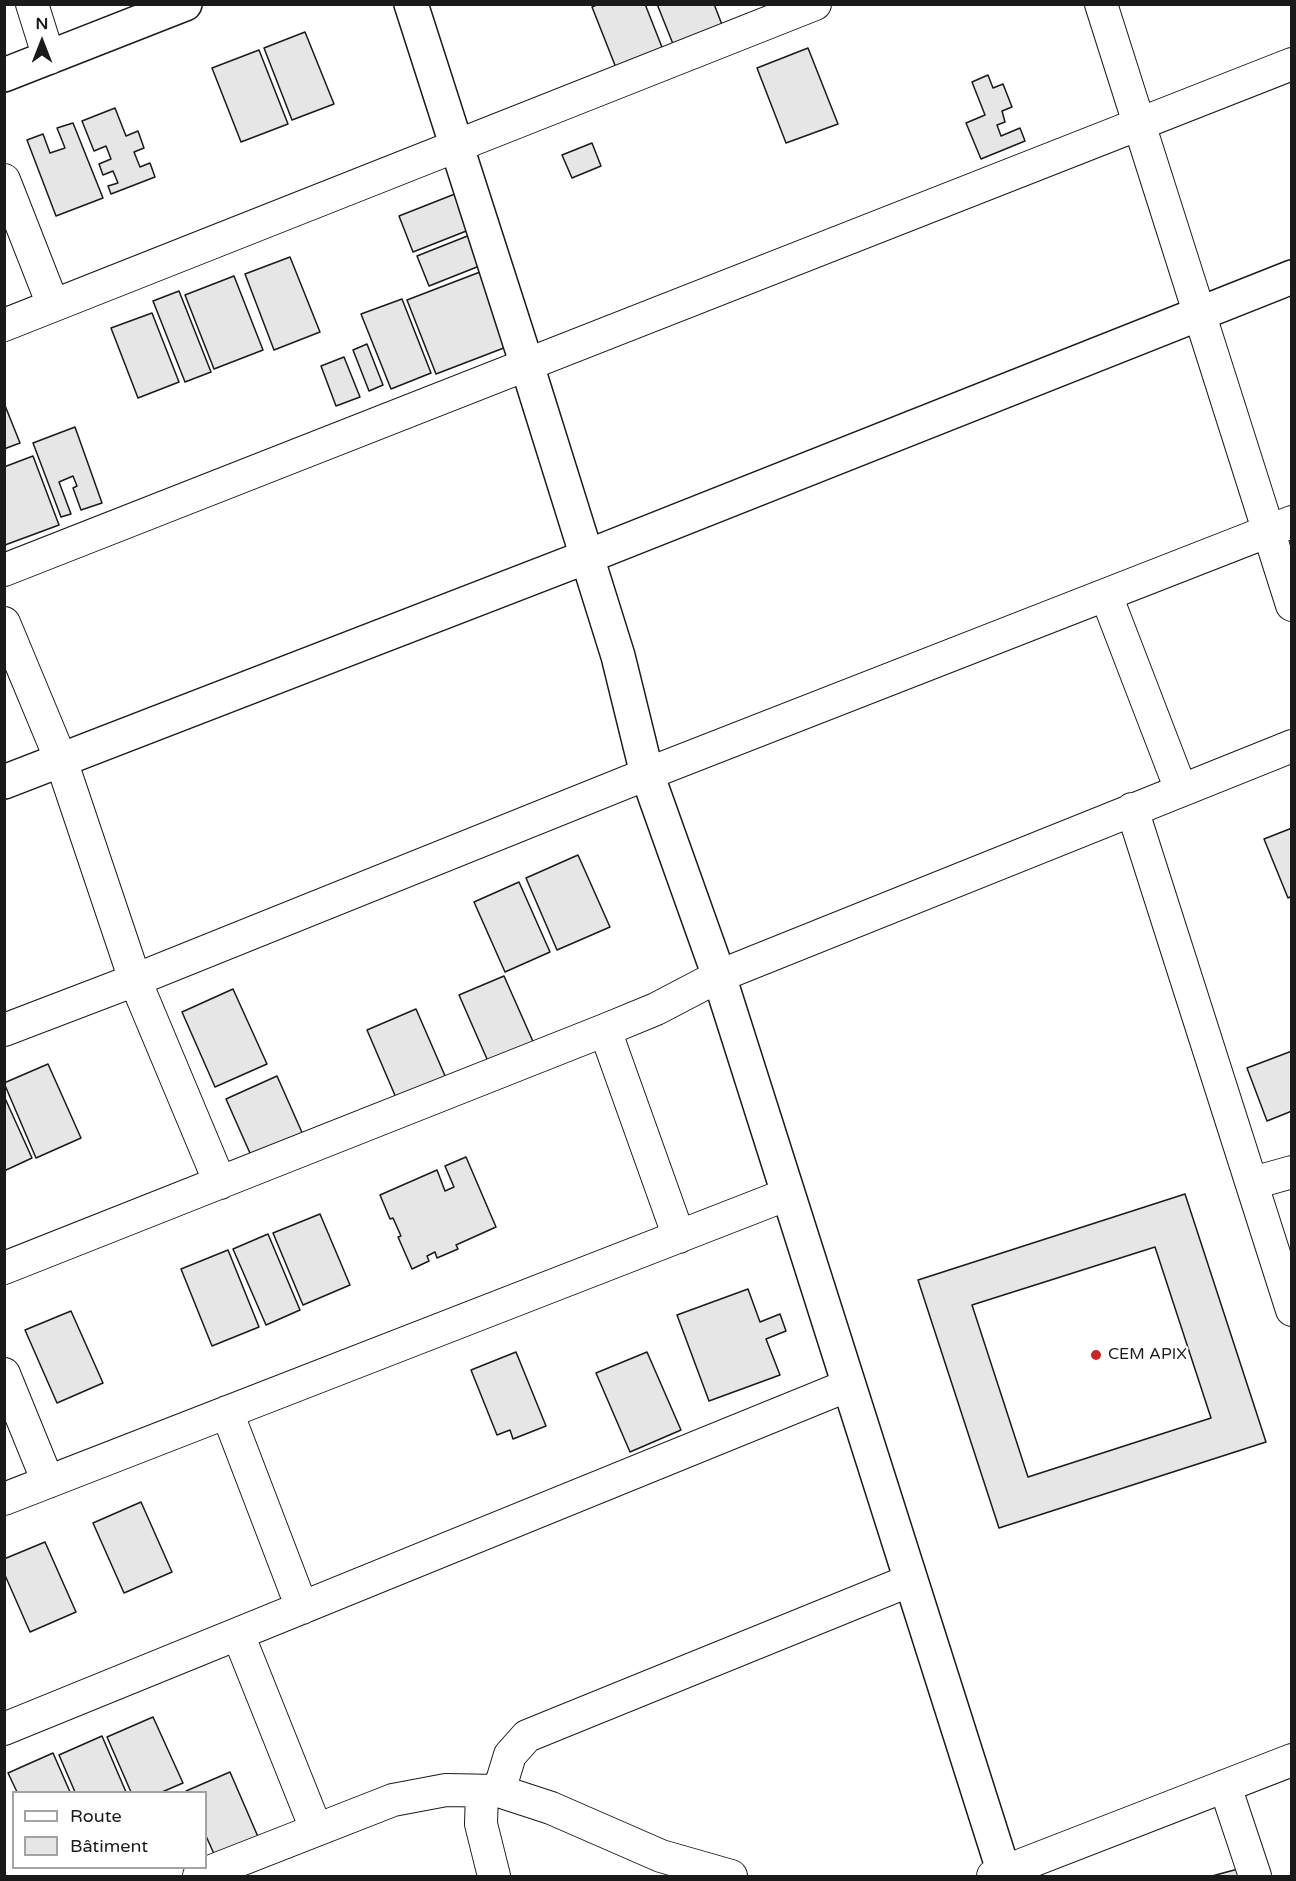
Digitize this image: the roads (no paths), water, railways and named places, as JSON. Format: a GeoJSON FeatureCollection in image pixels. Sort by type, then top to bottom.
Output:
{"type":"FeatureCollection","features":[{"type":"Feature","properties":{"kind":"street"},"geometry":{"type":"LineString","coordinates":[[32,4],[49,58]]}},
{"type":"Feature","properties":{"kind":"street"},"geometry":{"type":"LineString","coordinates":[[4,75],[185,4]]}},
{"type":"Feature","properties":{"kind":"street"},"geometry":{"type":"LineString","coordinates":[[411,4],[618,656],[647,774],[719,976],[911,1580],[1000,1875],[1292,1760]]}},
{"type":"Feature","properties":{"kind":"street"},"geometry":{"type":"LineString","coordinates":[[4,325],[814,4]]}},
{"type":"Feature","properties":{"kind":"street"},"geometry":{"type":"LineString","coordinates":[[1101,4],[1199,314],[1280,527],[1292,605]]}},
{"type":"Feature","properties":{"kind":"street"},"geometry":{"type":"LineString","coordinates":[[4,570],[1292,64]]}},
{"type":"Feature","properties":{"kind":"street"},"geometry":{"type":"LineString","coordinates":[[4,180],[53,305]]}},
{"type":"Feature","properties":{"kind":"street"},"geometry":{"type":"LineString","coordinates":[[4,782],[586,557],[1292,277]]}},
{"type":"Feature","properties":{"kind":"street"},"geometry":{"type":"LineString","coordinates":[[4,1030],[135,980],[647,774],[1280,527]]}},
{"type":"Feature","properties":{"kind":"street"},"geometry":{"type":"LineString","coordinates":[[1106,595],[1181,790]]}},
{"type":"Feature","properties":{"kind":"street"},"geometry":{"type":"LineString","coordinates":[[4,623],[61,760],[135,980],[220,1183]]}},
{"type":"Feature","properties":{"kind":"street"},"geometry":{"type":"LineString","coordinates":[[4,1268],[605,1030],[656,1009],[719,976],[1292,746]]}},
{"type":"Feature","properties":{"kind":"street"},"geometry":{"type":"LineString","coordinates":[[1132,809],[1292,1310]]}},
{"type":"Feature","properties":{"kind":"street"},"geometry":{"type":"LineString","coordinates":[[605,1030],[680,1237]]}},
{"type":"Feature","properties":{"kind":"street"},"geometry":{"type":"LineString","coordinates":[[1253,1183],[1292,1172]]}},
{"type":"Feature","properties":{"kind":"street"},"geometry":{"type":"LineString","coordinates":[[4,1499],[788,1194]]}},
{"type":"Feature","properties":{"kind":"street"},"geometry":{"type":"LineString","coordinates":[[4,1374],[48,1482]]}},
{"type":"Feature","properties":{"kind":"street"},"geometry":{"type":"LineString","coordinates":[[4,1729],[849,1385]]}},
{"type":"Feature","properties":{"kind":"street"},"geometry":{"type":"LineString","coordinates":[[227,1412],[302,1608]]}},
{"type":"Feature","properties":{"kind":"street"},"geometry":{"type":"LineString","coordinates":[[494,1876],[481,1824],[490,1792],[510,1755],[527,1736],[911,1580]]}},
{"type":"Feature","properties":{"kind":"street"},"geometry":{"type":"LineString","coordinates":[[238,1634],[316,1829]]}},
{"type":"Feature","properties":{"kind":"street"},"geometry":{"type":"LineString","coordinates":[[1225,1786],[1254,1876]]}},
{"type":"Feature","properties":{"kind":"street"},"geometry":{"type":"LineString","coordinates":[[199,1876],[261,1865],[316,1829],[393,1800],[446,1790],[490,1792],[550,1809],[661,1856],[731,1876]]}},
{"type":"Feature","properties":{"kind":"place","name":"CEM APIX"},"geometry":{"type":"Point","coordinates":[1096,1355]}}]}
